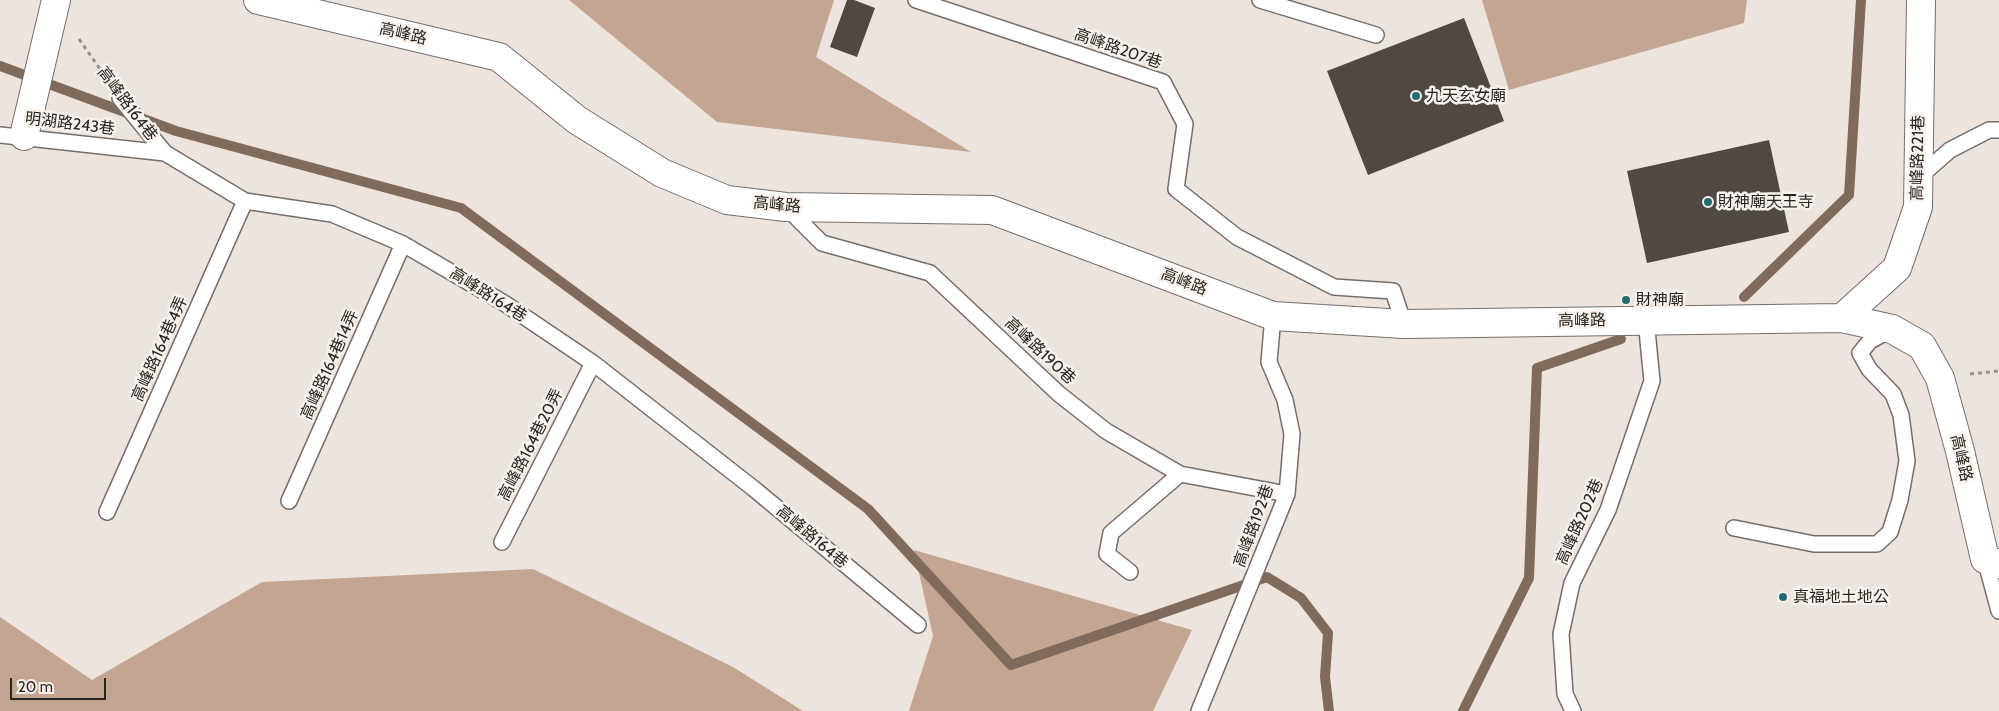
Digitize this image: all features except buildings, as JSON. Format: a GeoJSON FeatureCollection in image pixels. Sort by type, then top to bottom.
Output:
{"type":"FeatureCollection","features":[{"type":"Feature","properties":{"kind":"street","name":"高峰路"},"geometry":{"type":"LineString","coordinates":[[258,0],[499,57],[577,120],[662,173],[727,200],[786,207],[992,210],[1273,316],[1404,324],[1842,318],[1892,330],[1922,346],[1940,378],[1992,562]]}},
{"type":"Feature","properties":{"kind":"street","name":"高峰路221巷"},"geometry":{"type":"LineString","coordinates":[[1842,318],[1898,268],[1918,207],[1921,0]]}},
{"type":"Feature","properties":{"kind":"street"},"geometry":{"type":"LineString","coordinates":[[12,135],[56,2]]}},
{"type":"Feature","properties":{"kind":"lane","name":"高峰路207巷"},"geometry":{"type":"LineString","coordinates":[[916,0],[1163,82],[1185,124],[1176,189],[1237,238],[1334,287],[1394,291],[1404,324]]}},
{"type":"Feature","properties":{"kind":"lane"},"geometry":{"type":"LineString","coordinates":[[1260,0],[1376,35]]}},
{"type":"Feature","properties":{"kind":"lane","name":"高峰路164巷"},"geometry":{"type":"LineString","coordinates":[[120,98],[166,153],[245,201],[332,214],[403,244],[504,303],[593,363],[753,488],[918,625]]}},
{"type":"Feature","properties":{"kind":"lane"},"geometry":{"type":"LineString","coordinates":[[1918,178],[1950,150],[1989,130],[1999,130]]}},
{"type":"Feature","properties":{"kind":"lane","name":"明湖路243巷"},"geometry":{"type":"LineString","coordinates":[[12,135],[166,153]]}},
{"type":"Feature","properties":{"kind":"lane","name":"高峰路164巷4弄"},"geometry":{"type":"LineString","coordinates":[[107,512],[245,201]]}},
{"type":"Feature","properties":{"kind":"lane","name":"高峰路190巷"},"geometry":{"type":"LineString","coordinates":[[786,207],[822,243],[930,273],[1059,394],[1106,431],[1180,474],[1287,494]]}},
{"type":"Feature","properties":{"kind":"lane","name":"高峰路164巷14弄"},"geometry":{"type":"LineString","coordinates":[[289,501],[403,244]]}},
{"type":"Feature","properties":{"kind":"lane","name":"高峰路192巷"},"geometry":{"type":"LineString","coordinates":[[1200,711],[1287,494],[1292,434],[1285,400],[1269,362],[1273,316]]}},
{"type":"Feature","properties":{"kind":"lane","name":"高峰路202巷"},"geometry":{"type":"LineString","coordinates":[[1573,711],[1565,694],[1561,634],[1572,583],[1608,510],[1652,381],[1646,320]]}},
{"type":"Feature","properties":{"kind":"lane"},"geometry":{"type":"LineString","coordinates":[[1734,528],[1814,544],[1877,544],[1890,532],[1900,500],[1907,462],[1901,415],[1893,394],[1869,370],[1860,353],[1870,341],[1892,330]]}},
{"type":"Feature","properties":{"kind":"lane","name":"高峰路164巷20弄"},"geometry":{"type":"LineString","coordinates":[[502,542],[593,363]]}},
{"type":"Feature","properties":{"kind":"lane"},"geometry":{"type":"LineString","coordinates":[[1130,572],[1107,554],[1111,533],[1180,474]]}},
{"type":"Feature","properties":{"kind":"lane"},"geometry":{"type":"LineString","coordinates":[[1992,562],[1999,611]]}},
{"type":"Feature","properties":{"kind":"path","name":"高峰路164巷"},"geometry":{"type":"LineString","coordinates":[[56,2],[120,98]]}},
{"type":"Feature","properties":{"kind":"shaded area"},"geometry":{"type":"Polygon","coordinates":[[[569,0],[834,0],[816,57],[971,152],[717,122],[569,0]]]}},
{"type":"Feature","properties":{"kind":"shaded area"},"geometry":{"type":"Polygon","coordinates":[[[1482,0],[1747,0],[1744,23],[1509,90],[1482,0]]]}},
{"type":"Feature","properties":{"kind":"shaded area"},"geometry":{"type":"Polygon","coordinates":[[[914,550],[1192,630],[1153,711],[909,711],[933,636],[914,550]]]}},
{"type":"Feature","properties":{"kind":"shaded area"},"geometry":{"type":"Polygon","coordinates":[[[533,569],[733,667],[803,711],[0,711],[0,617],[92,680],[262,582],[533,569]]]}},
{"type":"Feature","properties":{"kind":"waterway"},"geometry":{"type":"LineString","coordinates":[[1744,297],[1849,195],[1861,0]]}},
{"type":"Feature","properties":{"kind":"waterway"},"geometry":{"type":"LineString","coordinates":[[0,66],[176,131],[461,208],[868,509],[1011,665],[1267,577],[1301,598],[1328,633],[1325,677],[1329,711]]}},
{"type":"Feature","properties":{"kind":"waterway"},"geometry":{"type":"LineString","coordinates":[[1463,711],[1529,578],[1537,368],[1621,339]]}},
{"type":"Feature","properties":{"kind":"place","name":"九天玄女廟"},"geometry":{"type":"Point","coordinates":[1416,96]}},
{"type":"Feature","properties":{"kind":"place","name":"財神廟天王寺"},"geometry":{"type":"Point","coordinates":[1708,202]}},
{"type":"Feature","properties":{"kind":"place","name":"財神廟"},"geometry":{"type":"Point","coordinates":[1626,300]}},
{"type":"Feature","properties":{"kind":"place","name":"真福地土地公"},"geometry":{"type":"Point","coordinates":[1783,597]}}]}
